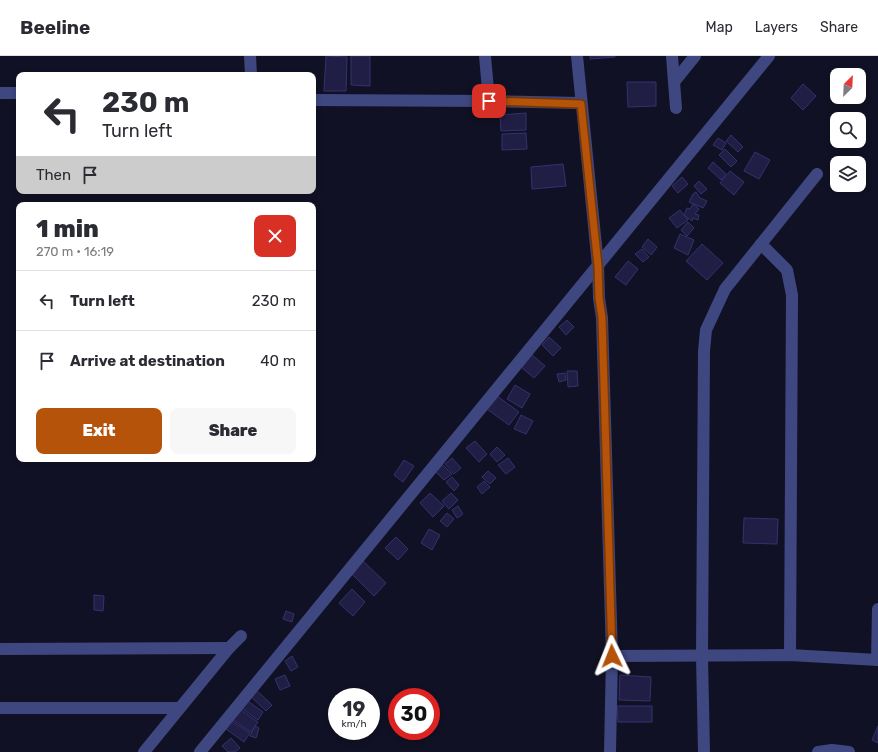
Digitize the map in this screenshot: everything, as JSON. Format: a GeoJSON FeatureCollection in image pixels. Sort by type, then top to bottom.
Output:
{"type":"FeatureCollection","features":[{"type":"Feature","properties":{"kind":"street"},"geometry":{"type":"LineString","coordinates":[[250,56],[251,72]]}},
{"type":"Feature","properties":{"kind":"street"},"geometry":{"type":"LineString","coordinates":[[485,56],[489,101]]}},
{"type":"Feature","properties":{"kind":"street"},"geometry":{"type":"LineString","coordinates":[[577,56],[602,318],[612,656],[610,752]]}},
{"type":"Feature","properties":{"kind":"street"},"geometry":{"type":"LineString","coordinates":[[672,56],[676,108]]}},
{"type":"Feature","properties":{"kind":"street"},"geometry":{"type":"LineString","coordinates":[[674,82],[695,56]]}},
{"type":"Feature","properties":{"kind":"street"},"geometry":{"type":"LineString","coordinates":[[200,752],[769,56]]}},
{"type":"Feature","properties":{"kind":"street"},"geometry":{"type":"LineString","coordinates":[[0,93],[16,93]]}},
{"type":"Feature","properties":{"kind":"street"},"geometry":{"type":"LineString","coordinates":[[316,100],[489,101],[581,104]]}},
{"type":"Feature","properties":{"kind":"street"},"geometry":{"type":"LineString","coordinates":[[704,752],[702,656],[704,359],[706,330],[725,289],[817,174]]}},
{"type":"Feature","properties":{"kind":"street"},"geometry":{"type":"LineString","coordinates":[[761,244],[787,270],[792,295],[790,655]]}},
{"type":"Feature","properties":{"kind":"street"},"geometry":{"type":"LineString","coordinates":[[612,656],[790,655],[877,660],[878,609]]}},
{"type":"Feature","properties":{"kind":"street"},"geometry":{"type":"LineString","coordinates":[[144,752],[229,648],[241,636]]}},
{"type":"Feature","properties":{"kind":"street"},"geometry":{"type":"LineString","coordinates":[[0,649],[229,648]]}},
{"type":"Feature","properties":{"kind":"street"},"geometry":{"type":"LineString","coordinates":[[0,708],[179,708]]}},
{"type":"Feature","properties":{"kind":"street"},"geometry":{"type":"LineString","coordinates":[[818,752],[832,750],[849,752]]}},
{"type":"Feature","properties":{"kind":"building"},"geometry":{"type":"Polygon","coordinates":[[[326,56],[347,57],[346,91],[324,91],[326,56]]]}},
{"type":"Feature","properties":{"kind":"building"},"geometry":{"type":"Polygon","coordinates":[[[351,56],[370,56],[370,86],[351,85],[351,56]]]}},
{"type":"Feature","properties":{"kind":"building"},"geometry":{"type":"Polygon","coordinates":[[[590,56],[615,56],[615,57],[590,59],[590,56]]]}},
{"type":"Feature","properties":{"kind":"building"},"geometry":{"type":"Polygon","coordinates":[[[627,82],[656,82],[656,106],[628,107],[627,82]]]}},
{"type":"Feature","properties":{"kind":"building"},"geometry":{"type":"Polygon","coordinates":[[[803,84],[816,96],[803,110],[791,98],[803,84]]]}},
{"type":"Feature","properties":{"kind":"building"},"geometry":{"type":"Polygon","coordinates":[[[526,113],[526,130],[501,131],[500,115],[526,113]]]}},
{"type":"Feature","properties":{"kind":"building"},"geometry":{"type":"Polygon","coordinates":[[[526,133],[527,149],[502,150],[502,134],[526,133]]]}},
{"type":"Feature","properties":{"kind":"building"},"geometry":{"type":"Polygon","coordinates":[[[731,135],[743,147],[738,152],[726,141],[731,135]]]}},
{"type":"Feature","properties":{"kind":"building"},"geometry":{"type":"Polygon","coordinates":[[[718,138],[726,143],[722,150],[713,145],[718,138]]]}},
{"type":"Feature","properties":{"kind":"building"},"geometry":{"type":"Polygon","coordinates":[[[725,149],[737,161],[731,167],[719,155],[725,149]]]}},
{"type":"Feature","properties":{"kind":"building"},"geometry":{"type":"Polygon","coordinates":[[[755,152],[770,160],[759,179],[744,171],[755,152]]]}},
{"type":"Feature","properties":{"kind":"building"},"geometry":{"type":"Polygon","coordinates":[[[713,162],[726,174],[721,180],[708,168],[713,162]]]}},
{"type":"Feature","properties":{"kind":"building"},"geometry":{"type":"Polygon","coordinates":[[[563,164],[566,186],[532,189],[531,167],[563,164]]]}},
{"type":"Feature","properties":{"kind":"building"},"geometry":{"type":"Polygon","coordinates":[[[730,171],[744,182],[734,195],[720,183],[730,171]]]}},
{"type":"Feature","properties":{"kind":"building"},"geometry":{"type":"Polygon","coordinates":[[[682,177],[688,184],[678,193],[672,186],[682,177]]]}},
{"type":"Feature","properties":{"kind":"building"},"geometry":{"type":"Polygon","coordinates":[[[699,181],[707,189],[701,194],[694,186],[699,181]]]}},
{"type":"Feature","properties":{"kind":"building"},"geometry":{"type":"Polygon","coordinates":[[[696,192],[700,198],[707,201],[703,208],[689,202],[693,194],[696,192]]]}},
{"type":"Feature","properties":{"kind":"building"},"geometry":{"type":"Polygon","coordinates":[[[693,204],[699,209],[695,214],[699,215],[698,220],[693,218],[692,221],[684,215],[687,208],[690,209],[693,204]]]}},
{"type":"Feature","properties":{"kind":"building"},"geometry":{"type":"Polygon","coordinates":[[[680,210],[688,220],[677,228],[669,218],[680,210]]]}},
{"type":"Feature","properties":{"kind":"building"},"geometry":{"type":"Polygon","coordinates":[[[688,222],[694,228],[687,236],[681,230],[688,222]]]}},
{"type":"Feature","properties":{"kind":"building"},"geometry":{"type":"Polygon","coordinates":[[[680,234],[694,240],[688,255],[674,248],[680,234]]]}},
{"type":"Feature","properties":{"kind":"building"},"geometry":{"type":"Polygon","coordinates":[[[648,239],[657,247],[651,255],[642,247],[648,239]]]}},
{"type":"Feature","properties":{"kind":"building"},"geometry":{"type":"Polygon","coordinates":[[[702,244],[723,263],[707,280],[686,261],[702,244]]]}},
{"type":"Feature","properties":{"kind":"building"},"geometry":{"type":"Polygon","coordinates":[[[642,249],[649,257],[643,262],[635,254],[642,249]]]}},
{"type":"Feature","properties":{"kind":"building"},"geometry":{"type":"Polygon","coordinates":[[[628,261],[638,269],[626,285],[615,277],[628,261]]]}},
{"type":"Feature","properties":{"kind":"building"},"geometry":{"type":"Polygon","coordinates":[[[567,320],[574,327],[566,335],[559,327],[567,320]]]}},
{"type":"Feature","properties":{"kind":"building"},"geometry":{"type":"Polygon","coordinates":[[[549,337],[561,348],[553,356],[542,345],[549,337]]]}},
{"type":"Feature","properties":{"kind":"building"},"geometry":{"type":"Polygon","coordinates":[[[531,354],[545,366],[534,378],[521,367],[531,354]]]}},
{"type":"Feature","properties":{"kind":"building"},"geometry":{"type":"Polygon","coordinates":[[[567,371],[577,371],[578,386],[568,387],[567,371]]]}},
{"type":"Feature","properties":{"kind":"building"},"geometry":{"type":"Polygon","coordinates":[[[565,373],[566,380],[559,382],[557,374],[565,373]]]}},
{"type":"Feature","properties":{"kind":"building"},"geometry":{"type":"Polygon","coordinates":[[[515,385],[530,394],[522,408],[507,399],[515,385]]]}},
{"type":"Feature","properties":{"kind":"building"},"geometry":{"type":"Polygon","coordinates":[[[497,396],[519,412],[509,425],[487,409],[497,396]]]}},
{"type":"Feature","properties":{"kind":"building"},"geometry":{"type":"Polygon","coordinates":[[[521,415],[533,421],[526,434],[514,429],[521,415]]]}},
{"type":"Feature","properties":{"kind":"building"},"geometry":{"type":"Polygon","coordinates":[[[475,441],[487,454],[479,462],[466,448],[475,441]]]}},
{"type":"Feature","properties":{"kind":"building"},"geometry":{"type":"Polygon","coordinates":[[[497,447],[505,455],[497,462],[490,454],[497,447]]]}},
{"type":"Feature","properties":{"kind":"building"},"geometry":{"type":"Polygon","coordinates":[[[452,458],[461,468],[454,474],[445,464],[452,458]]]}},
{"type":"Feature","properties":{"kind":"building"},"geometry":{"type":"Polygon","coordinates":[[[508,458],[515,467],[506,474],[498,465],[508,458]]]}},
{"type":"Feature","properties":{"kind":"building"},"geometry":{"type":"Polygon","coordinates":[[[404,460],[414,466],[403,482],[394,475],[404,460]]]}},
{"type":"Feature","properties":{"kind":"building"},"geometry":{"type":"Polygon","coordinates":[[[442,464],[452,474],[444,480],[435,471],[442,464]]]}},
{"type":"Feature","properties":{"kind":"building"},"geometry":{"type":"Polygon","coordinates":[[[488,471],[496,478],[490,484],[482,477],[488,471]]]}},
{"type":"Feature","properties":{"kind":"building"},"geometry":{"type":"Polygon","coordinates":[[[452,477],[459,485],[454,491],[446,482],[452,477]]]}},
{"type":"Feature","properties":{"kind":"building"},"geometry":{"type":"Polygon","coordinates":[[[484,481],[490,487],[482,494],[477,487],[484,481]]]}},
{"type":"Feature","properties":{"kind":"building"},"geometry":{"type":"Polygon","coordinates":[[[430,493],[444,506],[433,517],[420,503],[430,493]]]}},
{"type":"Feature","properties":{"kind":"building"},"geometry":{"type":"Polygon","coordinates":[[[451,493],[458,500],[449,509],[442,501],[451,493]]]}},
{"type":"Feature","properties":{"kind":"building"},"geometry":{"type":"Polygon","coordinates":[[[458,506],[463,514],[457,518],[452,510],[458,506]]]}},
{"type":"Feature","properties":{"kind":"building"},"geometry":{"type":"Polygon","coordinates":[[[447,513],[454,519],[447,527],[440,521],[447,513]]]}},
{"type":"Feature","properties":{"kind":"building"},"geometry":{"type":"Polygon","coordinates":[[[744,518],[778,519],[777,544],[743,543],[744,518]]]}},
{"type":"Feature","properties":{"kind":"building"},"geometry":{"type":"Polygon","coordinates":[[[429,529],[440,535],[432,550],[421,543],[429,529]]]}},
{"type":"Feature","properties":{"kind":"building"},"geometry":{"type":"Polygon","coordinates":[[[396,537],[408,549],[398,560],[385,548],[396,537]]]}},
{"type":"Feature","properties":{"kind":"building"},"geometry":{"type":"Polygon","coordinates":[[[362,560],[386,583],[374,596],[350,572],[362,560]]]}},
{"type":"Feature","properties":{"kind":"building"},"geometry":{"type":"Polygon","coordinates":[[[352,589],[365,602],[353,616],[339,603],[352,589]]]}},
{"type":"Feature","properties":{"kind":"building"},"geometry":{"type":"Polygon","coordinates":[[[94,595],[104,596],[103,611],[94,610],[94,595]]]}},
{"type":"Feature","properties":{"kind":"building"},"geometry":{"type":"Polygon","coordinates":[[[286,611],[294,614],[292,622],[283,619],[286,611]]]}},
{"type":"Feature","properties":{"kind":"building"},"geometry":{"type":"Polygon","coordinates":[[[292,656],[298,667],[291,671],[285,661],[292,656]]]}},
{"type":"Feature","properties":{"kind":"building"},"geometry":{"type":"Polygon","coordinates":[[[285,675],[290,686],[280,690],[275,679],[285,675]]]}},
{"type":"Feature","properties":{"kind":"building"},"geometry":{"type":"Polygon","coordinates":[[[620,675],[651,677],[650,701],[619,700],[620,675]]]}},
{"type":"Feature","properties":{"kind":"building"},"geometry":{"type":"Polygon","coordinates":[[[255,689],[272,705],[266,711],[249,695],[255,689]]]}},
{"type":"Feature","properties":{"kind":"building"},"geometry":{"type":"Polygon","coordinates":[[[245,699],[263,712],[258,720],[240,707],[245,699]]]}},
{"type":"Feature","properties":{"kind":"building"},"geometry":{"type":"Polygon","coordinates":[[[617,706],[652,706],[652,722],[618,722],[617,706]]]}},
{"type":"Feature","properties":{"kind":"building"},"geometry":{"type":"Polygon","coordinates":[[[238,708],[258,722],[251,732],[231,719],[238,708]]]}},
{"type":"Feature","properties":{"kind":"building"},"geometry":{"type":"Polygon","coordinates":[[[231,721],[250,733],[244,742],[226,729],[231,721]]]}},
{"type":"Feature","properties":{"kind":"building"},"geometry":{"type":"Polygon","coordinates":[[[255,726],[259,728],[256,738],[250,736],[255,726]]]}},
{"type":"Feature","properties":{"kind":"building"},"geometry":{"type":"Polygon","coordinates":[[[878,726],[878,743],[872,740],[878,726]]]}},
{"type":"Feature","properties":{"kind":"building"},"geometry":{"type":"Polygon","coordinates":[[[231,738],[240,748],[235,752],[228,752],[222,746],[231,738]]]}},
{"type":"Feature","properties":{"kind":"route"},"geometry":{"type":"LineString","coordinates":[[489,101],[581,104],[602,318],[612,656]]}}]}
